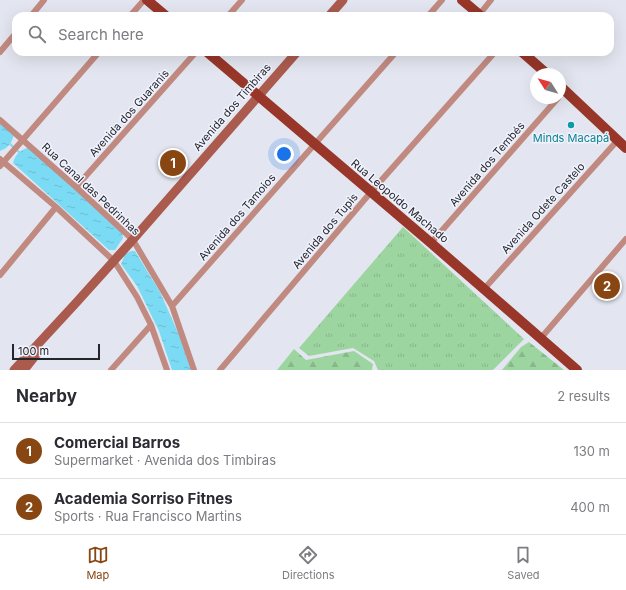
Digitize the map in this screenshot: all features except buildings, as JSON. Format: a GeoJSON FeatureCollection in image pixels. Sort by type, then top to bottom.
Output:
{"type":"FeatureCollection","features":[{"type":"Feature","properties":{"kind":"main road"},"geometry":{"type":"LineString","coordinates":[[147,0],[161,12]]}},
{"type":"Feature","properties":{"kind":"main road"},"geometry":{"type":"LineString","coordinates":[[462,0],[476,12]]}},
{"type":"Feature","properties":{"kind":"main road","name":"Rua Leopoldo Machado"},"geometry":{"type":"LineString","coordinates":[[212,56],[577,370]]}},
{"type":"Feature","properties":{"kind":"main road"},"geometry":{"type":"LineString","coordinates":[[527,56],[540,68]]}},
{"type":"Feature","properties":{"kind":"main road"},"geometry":{"type":"LineString","coordinates":[[566,94],[626,148]]}},
{"type":"Feature","properties":{"kind":"main road"},"geometry":{"type":"LineString","coordinates":[[617,141],[626,153]]}},
{"type":"Feature","properties":{"kind":"street"},"geometry":{"type":"LineString","coordinates":[[34,12],[44,0]]}},
{"type":"Feature","properties":{"kind":"street"},"geometry":{"type":"LineString","coordinates":[[134,12],[144,0]]}},
{"type":"Feature","properties":{"kind":"street"},"geometry":{"type":"LineString","coordinates":[[232,12],[242,0]]}},
{"type":"Feature","properties":{"kind":"street"},"geometry":{"type":"LineString","coordinates":[[332,12],[343,0]]}},
{"type":"Feature","properties":{"kind":"street"},"geometry":{"type":"LineString","coordinates":[[432,12],[442,0]]}},
{"type":"Feature","properties":{"kind":"street"},"geometry":{"type":"LineString","coordinates":[[482,12],[491,0]]}},
{"type":"Feature","properties":{"kind":"street"},"geometry":{"type":"LineString","coordinates":[[0,52],[12,38]]}},
{"type":"Feature","properties":{"kind":"street"},"geometry":{"type":"LineString","coordinates":[[96,56],[2,162],[115,259],[151,325],[167,370]]}},
{"type":"Feature","properties":{"kind":"street","name":"Avenida dos Guaranis"},"geometry":{"type":"LineString","coordinates":[[76,187],[192,56]]}},
{"type":"Feature","properties":{"kind":"street","name":"Avenida dos Timbiras"},"geometry":{"type":"LineString","coordinates":[[14,370],[131,242],[293,56]]}},
{"type":"Feature","properties":{"kind":"street","name":"Avenida dos Tamoios"},"geometry":{"type":"LineString","coordinates":[[172,306],[392,56]]}},
{"type":"Feature","properties":{"kind":"street","name":"Avenida dos Tupis"},"geometry":{"type":"LineString","coordinates":[[220,370],[371,192],[492,56]]}},
{"type":"Feature","properties":{"kind":"street","name":"Avenida dos Tembés"},"geometry":{"type":"LineString","coordinates":[[431,243],[553,104]]}},
{"type":"Feature","properties":{"kind":"street","name":"Rua Canal das Pedrinhas"},"geometry":{"type":"LineString","coordinates":[[0,120],[76,187],[131,242],[172,306],[194,370]]}},
{"type":"Feature","properties":{"kind":"street","name":"Avenida Odete Castelo"},"geometry":{"type":"LineString","coordinates":[[484,289],[617,141]]}},
{"type":"Feature","properties":{"kind":"street"},"geometry":{"type":"LineString","coordinates":[[0,275],[56,207]]}},
{"type":"Feature","properties":{"kind":"street"},"geometry":{"type":"LineString","coordinates":[[541,338],[626,239]]}},
{"type":"Feature","properties":{"kind":"street","name":"Avenida dos Timbiras"},"geometry":{"type":"LineString","coordinates":[[24,370],[75,304]]}},
{"type":"Feature","properties":{"kind":"street"},"geometry":{"type":"LineString","coordinates":[[111,370],[151,325]]}},
{"type":"Feature","properties":{"kind":"green space"},"geometry":{"type":"Polygon","coordinates":[[[403,227],[524,339],[493,370],[378,370],[374,361],[353,348],[309,356],[299,348],[403,227]]]}},
{"type":"Feature","properties":{"kind":"green space"},"geometry":{"type":"Polygon","coordinates":[[[529,342],[564,370],[502,370],[521,347],[529,342]]]}},
{"type":"Feature","properties":{"kind":"green space"},"geometry":{"type":"Polygon","coordinates":[[[294,349],[306,360],[354,351],[373,364],[372,370],[277,370],[294,349]]]}},
{"type":"Feature","properties":{"kind":"water"},"geometry":{"type":"Polygon","coordinates":[[[0,123],[14,135],[9,145],[0,151],[0,123]]]}},
{"type":"Feature","properties":{"kind":"water"},"geometry":{"type":"Polygon","coordinates":[[[29,147],[122,232],[123,238],[115,250],[109,250],[13,163],[19,153],[29,147]]]}},
{"type":"Feature","properties":{"kind":"water"},"geometry":{"type":"Polygon","coordinates":[[[131,251],[135,251],[160,292],[180,337],[191,370],[172,370],[159,331],[137,286],[121,264],[124,257],[123,255],[131,251]]]}},
{"type":"Feature","properties":{"kind":"waterway"},"geometry":{"type":"LineString","coordinates":[[9,143],[20,153]]}},
{"type":"Feature","properties":{"kind":"place","name":"Minds Macapá"},"geometry":{"type":"Point","coordinates":[571,125]}},
{"type":"Feature","properties":{"kind":"place","name":"Comercial Barros"},"geometry":{"type":"Point","coordinates":[173,163]}},
{"type":"Feature","properties":{"kind":"place","name":"Academia Sorriso Fitnes"},"geometry":{"type":"Point","coordinates":[607,286]}}]}
